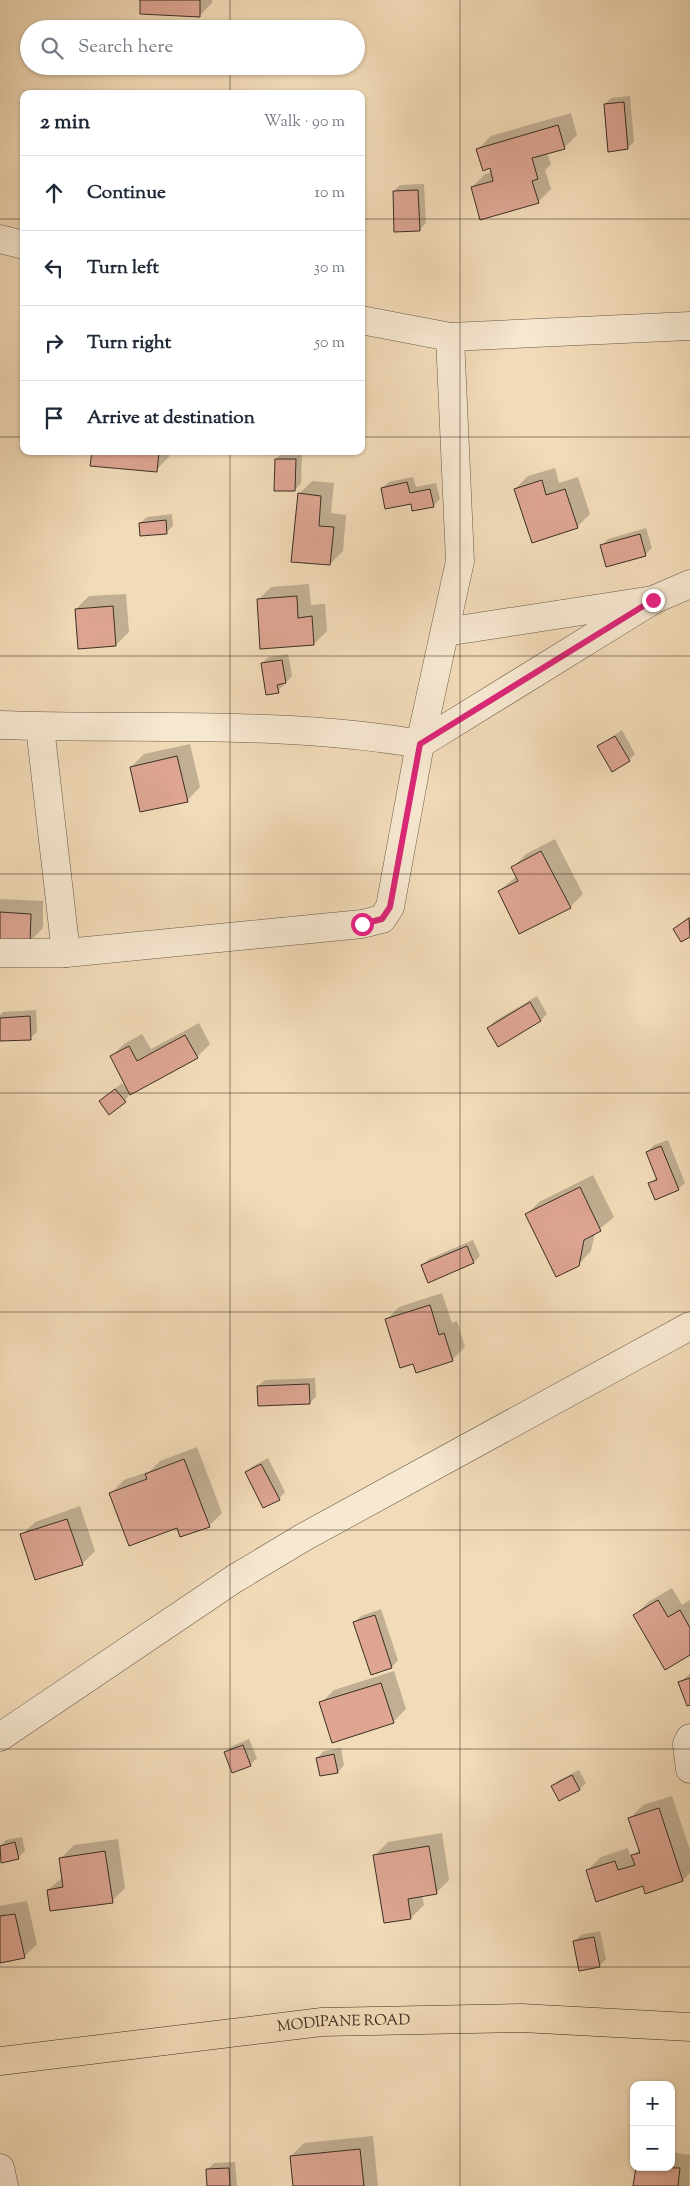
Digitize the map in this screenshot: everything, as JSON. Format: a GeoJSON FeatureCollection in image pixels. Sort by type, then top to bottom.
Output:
{"type":"FeatureCollection","features":[{"type":"Feature","properties":{"kind":"main road","name":"MODIPANE ROAD"},"geometry":{"type":"LineString","coordinates":[[0,2060],[322,2022],[521,2018],[690,2027]]}},
{"type":"Feature","properties":{"kind":"street"},"geometry":{"type":"LineString","coordinates":[[0,239],[20,244]]}},
{"type":"Feature","properties":{"kind":"street"},"geometry":{"type":"LineString","coordinates":[[365,321],[450,337],[690,326]]}},
{"type":"Feature","properties":{"kind":"street"},"geometry":{"type":"LineString","coordinates":[[0,953],[66,953],[362,924],[382,919],[390,907],[420,744],[460,561],[450,337]]}},
{"type":"Feature","properties":{"kind":"street"},"geometry":{"type":"LineString","coordinates":[[0,725],[256,727],[365,735],[420,744],[653,600],[690,584]]}},
{"type":"Feature","properties":{"kind":"street"},"geometry":{"type":"LineString","coordinates":[[445,632],[653,600]]}},
{"type":"Feature","properties":{"kind":"street"},"geometry":{"type":"LineString","coordinates":[[40,726],[66,953]]}},
{"type":"Feature","properties":{"kind":"street"},"geometry":{"type":"LineString","coordinates":[[0,1736],[234,1579],[296,1542],[690,1326]]}},
{"type":"Feature","properties":{"kind":"street"},"geometry":{"type":"LineString","coordinates":[[690,1738],[687,1744],[690,1769]]}},
{"type":"Feature","properties":{"kind":"street"},"geometry":{"type":"LineString","coordinates":[[0,2168],[4,2186]]}},
{"type":"Feature","properties":{"kind":"building"},"geometry":{"type":"Polygon","coordinates":[[[140,0],[200,0],[200,17],[140,14],[140,0]]]}},
{"type":"Feature","properties":{"kind":"building"},"geometry":{"type":"Polygon","coordinates":[[[624,102],[628,149],[608,152],[604,104],[624,102]]]}},
{"type":"Feature","properties":{"kind":"building"},"geometry":{"type":"Polygon","coordinates":[[[558,125],[565,149],[532,158],[538,179],[532,181],[539,203],[480,220],[471,187],[493,181],[490,168],[483,171],[476,149],[558,125]]]}},
{"type":"Feature","properties":{"kind":"building"},"geometry":{"type":"Polygon","coordinates":[[[418,190],[420,231],[394,232],[393,191],[418,190]]]}},
{"type":"Feature","properties":{"kind":"building"},"geometry":{"type":"Polygon","coordinates":[[[91,455],[159,455],[157,472],[90,466],[91,455]]]}},
{"type":"Feature","properties":{"kind":"building"},"geometry":{"type":"Polygon","coordinates":[[[275,459],[296,459],[295,491],[274,491],[275,459]]]}},
{"type":"Feature","properties":{"kind":"building"},"geometry":{"type":"Polygon","coordinates":[[[542,480],[546,495],[565,489],[578,528],[532,543],[514,489],[542,480]]]}},
{"type":"Feature","properties":{"kind":"building"},"geometry":{"type":"Polygon","coordinates":[[[407,482],[410,493],[430,489],[434,507],[412,511],[411,504],[385,509],[381,488],[407,482]]]}},
{"type":"Feature","properties":{"kind":"building"},"geometry":{"type":"Polygon","coordinates":[[[298,493],[321,496],[319,526],[334,527],[330,565],[291,562],[298,493]]]}},
{"type":"Feature","properties":{"kind":"building"},"geometry":{"type":"Polygon","coordinates":[[[166,520],[167,534],[140,536],[139,523],[166,520]]]}},
{"type":"Feature","properties":{"kind":"building"},"geometry":{"type":"Polygon","coordinates":[[[640,534],[646,556],[606,567],[600,545],[640,534]]]}},
{"type":"Feature","properties":{"kind":"building"},"geometry":{"type":"Polygon","coordinates":[[[297,596],[298,618],[312,616],[314,645],[260,649],[257,599],[297,596]]]}},
{"type":"Feature","properties":{"kind":"building"},"geometry":{"type":"Polygon","coordinates":[[[113,606],[116,646],[78,649],[75,609],[113,606]]]}},
{"type":"Feature","properties":{"kind":"building"},"geometry":{"type":"Polygon","coordinates":[[[282,660],[286,683],[277,685],[279,693],[266,695],[261,663],[282,660]]]}},
{"type":"Feature","properties":{"kind":"building"},"geometry":{"type":"Polygon","coordinates":[[[615,736],[630,761],[612,772],[597,746],[615,736]]]}},
{"type":"Feature","properties":{"kind":"building"},"geometry":{"type":"Polygon","coordinates":[[[177,756],[188,802],[140,812],[130,767],[177,756]]]}},
{"type":"Feature","properties":{"kind":"building"},"geometry":{"type":"Polygon","coordinates":[[[541,851],[571,908],[519,934],[498,891],[518,881],[511,867],[541,851]]]}},
{"type":"Feature","properties":{"kind":"building"},"geometry":{"type":"Polygon","coordinates":[[[0,912],[31,914],[30,942],[0,941],[0,912]]]}},
{"type":"Feature","properties":{"kind":"building"},"geometry":{"type":"Polygon","coordinates":[[[689,918],[690,937],[681,942],[673,929],[689,918]]]}},
{"type":"Feature","properties":{"kind":"building"},"geometry":{"type":"Polygon","coordinates":[[[530,1002],[541,1021],[498,1047],[487,1028],[530,1002]]]}},
{"type":"Feature","properties":{"kind":"building"},"geometry":{"type":"Polygon","coordinates":[[[30,1016],[31,1040],[0,1041],[0,1018],[30,1016]]]}},
{"type":"Feature","properties":{"kind":"building"},"geometry":{"type":"Polygon","coordinates":[[[185,1035],[198,1058],[130,1095],[110,1056],[129,1046],[137,1061],[185,1035]]]}},
{"type":"Feature","properties":{"kind":"building"},"geometry":{"type":"Polygon","coordinates":[[[115,1089],[126,1102],[109,1115],[99,1101],[115,1089]]]}},
{"type":"Feature","properties":{"kind":"building"},"geometry":{"type":"Polygon","coordinates":[[[661,1146],[679,1190],[655,1200],[648,1183],[657,1180],[646,1152],[661,1146]]]}},
{"type":"Feature","properties":{"kind":"building"},"geometry":{"type":"Polygon","coordinates":[[[580,1187],[601,1231],[584,1240],[579,1266],[556,1277],[525,1214],[580,1187]]]}},
{"type":"Feature","properties":{"kind":"building"},"geometry":{"type":"Polygon","coordinates":[[[467,1246],[474,1263],[428,1283],[421,1265],[467,1246]]]}},
{"type":"Feature","properties":{"kind":"building"},"geometry":{"type":"Polygon","coordinates":[[[430,1305],[439,1335],[444,1333],[453,1361],[416,1373],[413,1364],[400,1368],[385,1319],[430,1305]]]}},
{"type":"Feature","properties":{"kind":"building"},"geometry":{"type":"Polygon","coordinates":[[[309,1384],[310,1404],[258,1406],[257,1386],[309,1384]]]}},
{"type":"Feature","properties":{"kind":"building"},"geometry":{"type":"Polygon","coordinates":[[[184,1459],[210,1527],[180,1537],[177,1528],[129,1546],[109,1493],[147,1479],[145,1474],[184,1459]]]}},
{"type":"Feature","properties":{"kind":"building"},"geometry":{"type":"Polygon","coordinates":[[[261,1464],[280,1500],[263,1508],[245,1472],[261,1464]]]}},
{"type":"Feature","properties":{"kind":"building"},"geometry":{"type":"Polygon","coordinates":[[[67,1519],[83,1565],[35,1580],[20,1534],[67,1519]]]}},
{"type":"Feature","properties":{"kind":"building"},"geometry":{"type":"Polygon","coordinates":[[[658,1600],[668,1617],[680,1610],[690,1628],[690,1655],[665,1670],[633,1615],[658,1600]]]}},
{"type":"Feature","properties":{"kind":"building"},"geometry":{"type":"Polygon","coordinates":[[[375,1615],[392,1668],[371,1675],[353,1622],[375,1615]]]}},
{"type":"Feature","properties":{"kind":"building"},"geometry":{"type":"Polygon","coordinates":[[[690,1678],[690,1705],[687,1706],[678,1682],[690,1678]]]}},
{"type":"Feature","properties":{"kind":"building"},"geometry":{"type":"Polygon","coordinates":[[[381,1683],[394,1723],[332,1743],[319,1702],[381,1683]]]}},
{"type":"Feature","properties":{"kind":"building"},"geometry":{"type":"Polygon","coordinates":[[[243,1745],[251,1766],[232,1773],[224,1752],[243,1745]]]}},
{"type":"Feature","properties":{"kind":"building"},"geometry":{"type":"Polygon","coordinates":[[[334,1754],[338,1773],[320,1776],[316,1758],[334,1754]]]}},
{"type":"Feature","properties":{"kind":"building"},"geometry":{"type":"Polygon","coordinates":[[[572,1775],[580,1790],[559,1801],[551,1786],[572,1775]]]}},
{"type":"Feature","properties":{"kind":"building"},"geometry":{"type":"Polygon","coordinates":[[[659,1808],[683,1881],[645,1894],[643,1886],[596,1902],[586,1870],[615,1861],[618,1870],[635,1865],[631,1855],[640,1853],[628,1818],[659,1808]]]}},
{"type":"Feature","properties":{"kind":"building"},"geometry":{"type":"Polygon","coordinates":[[[15,1842],[19,1859],[1,1863],[0,1846],[15,1842]]]}},
{"type":"Feature","properties":{"kind":"building"},"geometry":{"type":"Polygon","coordinates":[[[429,1846],[437,1894],[408,1899],[411,1919],[384,1923],[373,1855],[429,1846]]]}},
{"type":"Feature","properties":{"kind":"building"},"geometry":{"type":"Polygon","coordinates":[[[105,1851],[113,1903],[50,1911],[47,1890],[63,1887],[59,1858],[105,1851]]]}},
{"type":"Feature","properties":{"kind":"building"},"geometry":{"type":"Polygon","coordinates":[[[15,1914],[25,1958],[0,1963],[0,1916],[15,1914]]]}},
{"type":"Feature","properties":{"kind":"building"},"geometry":{"type":"Polygon","coordinates":[[[594,1937],[600,1967],[579,1971],[573,1941],[594,1937]]]}},
{"type":"Feature","properties":{"kind":"building"},"geometry":{"type":"Polygon","coordinates":[[[360,2149],[364,2186],[293,2186],[290,2156],[360,2149]]]}},
{"type":"Feature","properties":{"kind":"building"},"geometry":{"type":"Polygon","coordinates":[[[229,2168],[230,2186],[207,2186],[206,2169],[229,2168]]]}},
{"type":"Feature","properties":{"kind":"building"},"geometry":{"type":"Polygon","coordinates":[[[675,2168],[680,2168],[678,2186],[633,2186],[635,2171],[675,2171],[675,2168]]]}},
{"type":"Feature","properties":{"kind":"route"},"geometry":{"type":"LineString","coordinates":[[362,924],[382,919],[390,907],[420,744],[653,600]]}}]}
